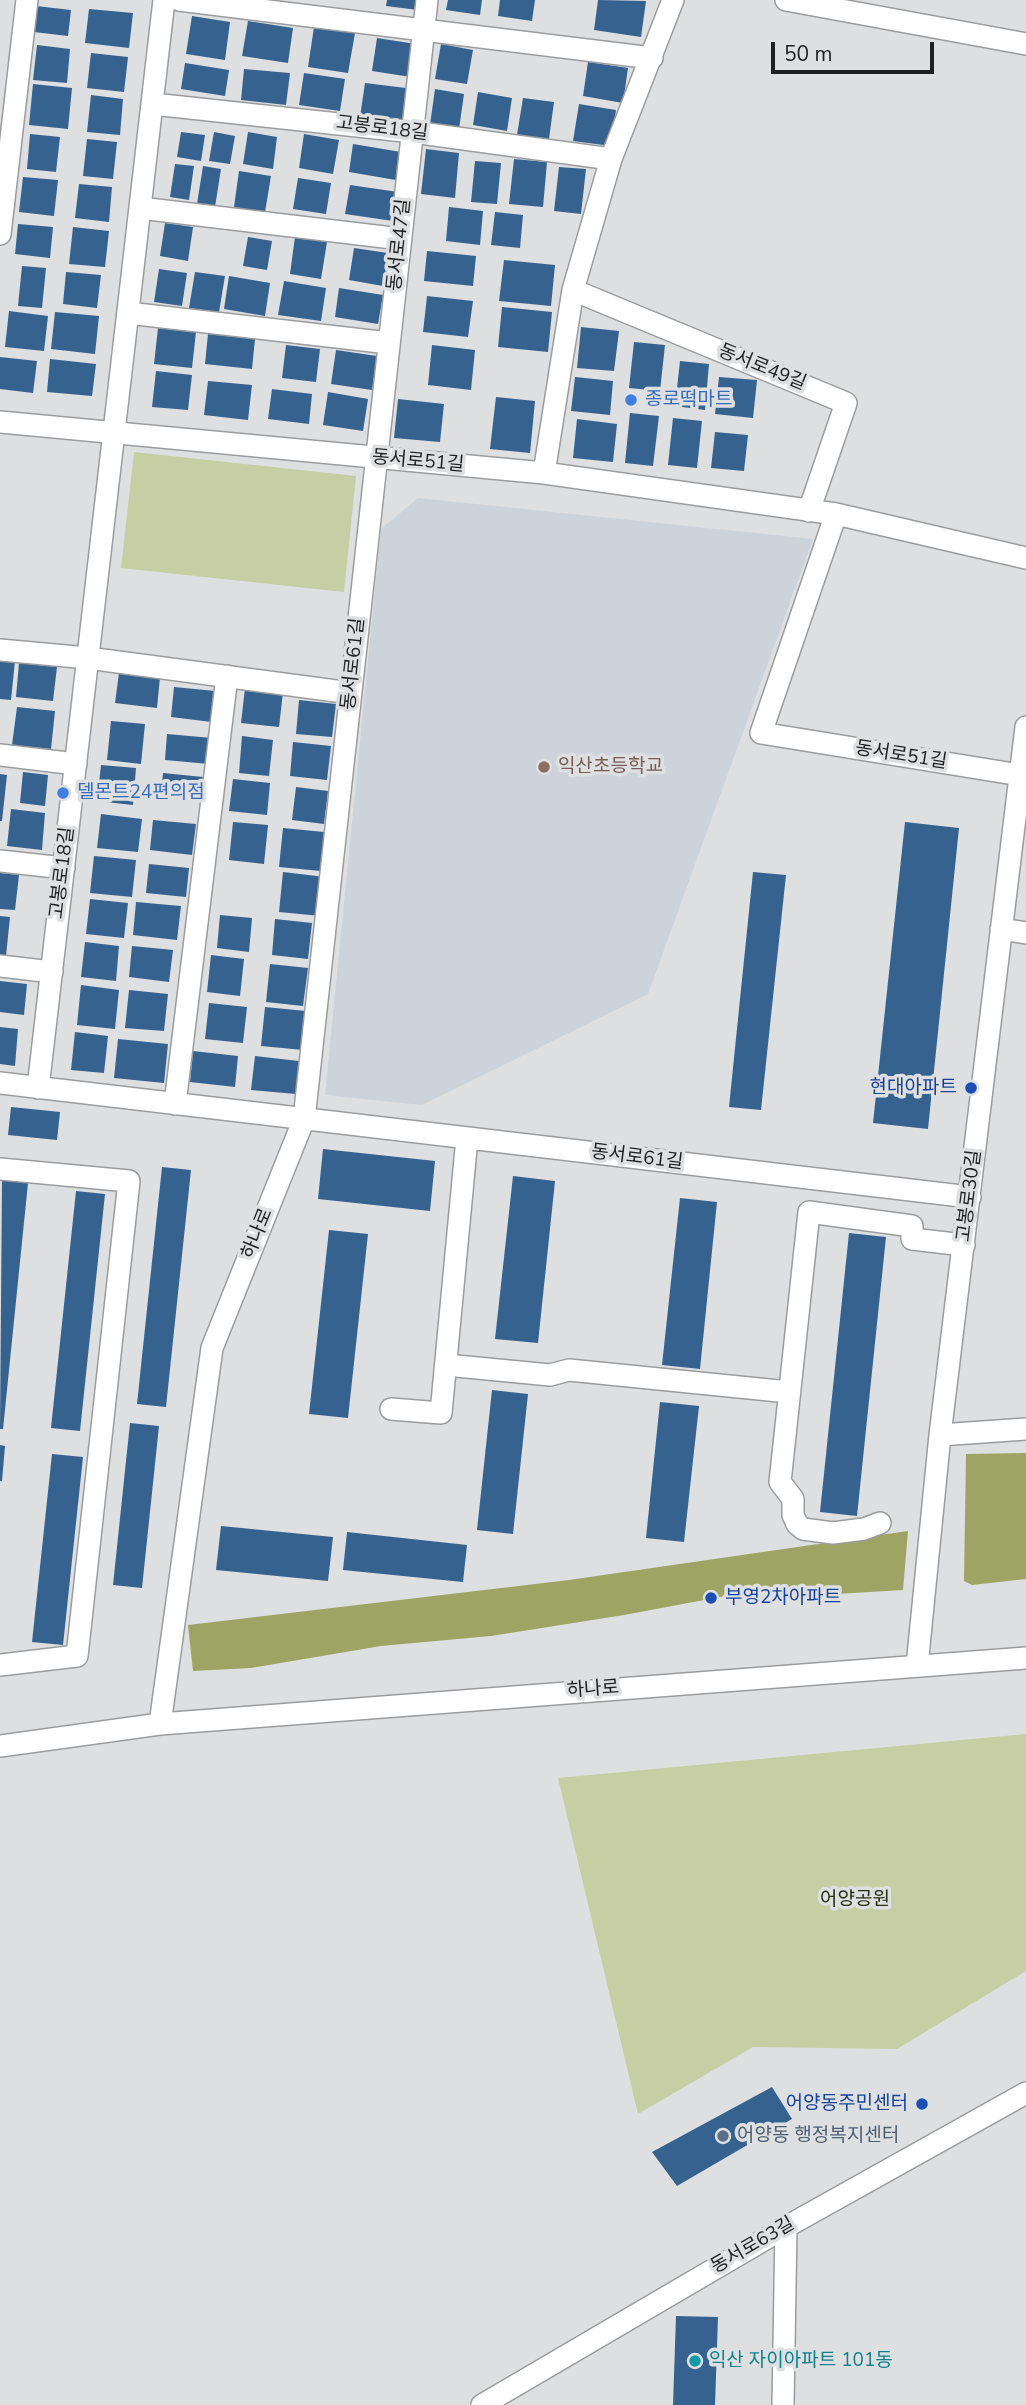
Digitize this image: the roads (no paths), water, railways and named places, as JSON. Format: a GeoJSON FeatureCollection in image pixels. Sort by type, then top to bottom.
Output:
{"type":"FeatureCollection","features":[{"type":"Feature","properties":{"kind":"street"},"geometry":{"type":"LineString","coordinates":[[0,233],[8,90],[27,0]]}},
{"type":"Feature","properties":{"kind":"street","name":"고봉로18길"},"geometry":{"type":"LineString","coordinates":[[38,1088],[164,0]]}},
{"type":"Feature","properties":{"kind":"street"},"geometry":{"type":"LineString","coordinates":[[179,0],[652,58]]}},
{"type":"Feature","properties":{"kind":"street","name":"동서로47길"},"geometry":{"type":"LineString","coordinates":[[376,459],[427,0]]}},
{"type":"Feature","properties":{"kind":"street"},"geometry":{"type":"LineString","coordinates":[[544,473],[573,290],[611,159],[673,0]]}},
{"type":"Feature","properties":{"kind":"street"},"geometry":{"type":"LineString","coordinates":[[786,0],[1026,44]]}},
{"type":"Feature","properties":{"kind":"street","name":"고봉로18길"},"geometry":{"type":"LineString","coordinates":[[153,104],[413,132],[611,159]]}},
{"type":"Feature","properties":{"kind":"street"},"geometry":{"type":"LineString","coordinates":[[140,208],[401,239]]}},
{"type":"Feature","properties":{"kind":"street","name":"동서로49길"},"geometry":{"type":"LineString","coordinates":[[573,290],[846,403],[809,511]]}},
{"type":"Feature","properties":{"kind":"street"},"geometry":{"type":"LineString","coordinates":[[128,313],[389,343]]}},
{"type":"Feature","properties":{"kind":"street","name":"동서로51길"},"geometry":{"type":"LineString","coordinates":[[0,422],[544,473],[836,514],[1026,558]]}},
{"type":"Feature","properties":{"kind":"street","name":"동서로61길"},"geometry":{"type":"LineString","coordinates":[[304,1119],[376,459]]}},
{"type":"Feature","properties":{"kind":"street","name":"동서로51길"},"geometry":{"type":"LineString","coordinates":[[836,514],[761,733],[1020,775]]}},
{"type":"Feature","properties":{"kind":"street"},"geometry":{"type":"LineString","coordinates":[[0,650],[351,693]]}},
{"type":"Feature","properties":{"kind":"street"},"geometry":{"type":"LineString","coordinates":[[175,1104],[227,677]]}},
{"type":"Feature","properties":{"kind":"street","name":"고봉로30길"},"geometry":{"type":"LineString","coordinates":[[917,1666],[940,1434],[1026,727]]}},
{"type":"Feature","properties":{"kind":"street"},"geometry":{"type":"LineString","coordinates":[[0,755],[76,764]]}},
{"type":"Feature","properties":{"kind":"street"},"geometry":{"type":"LineString","coordinates":[[0,861],[64,868]]}},
{"type":"Feature","properties":{"kind":"street"},"geometry":{"type":"LineString","coordinates":[[1001,929],[1026,933]]}},
{"type":"Feature","properties":{"kind":"street"},"geometry":{"type":"LineString","coordinates":[[0,966],[52,972]]}},
{"type":"Feature","properties":{"kind":"street","name":"동서로61길"},"geometry":{"type":"LineString","coordinates":[[0,1083],[970,1197]]}},
{"type":"Feature","properties":{"kind":"street","name":"하나로"},"geometry":{"type":"LineString","coordinates":[[160,1724],[212,1348],[304,1119]]}},
{"type":"Feature","properties":{"kind":"street"},"geometry":{"type":"LineString","coordinates":[[391,1409],[441,1413],[467,1138]]}},
{"type":"Feature","properties":{"kind":"street"},"geometry":{"type":"LineString","coordinates":[[0,1169],[129,1181],[76,1656],[0,1664]]}},
{"type":"Feature","properties":{"kind":"street"},"geometry":{"type":"LineString","coordinates":[[880,1523],[864,1529],[833,1533],[803,1530],[793,1515],[793,1499],[780,1482],[808,1212],[912,1226],[912,1238],[964,1245]]}},
{"type":"Feature","properties":{"kind":"street"},"geometry":{"type":"LineString","coordinates":[[446,1365],[550,1374],[569,1370],[789,1392]]}},
{"type":"Feature","properties":{"kind":"street"},"geometry":{"type":"LineString","coordinates":[[940,1434],[1026,1429]]}},
{"type":"Feature","properties":{"kind":"street","name":"하나로"},"geometry":{"type":"LineString","coordinates":[[0,1746],[160,1724],[1026,1658]]}},
{"type":"Feature","properties":{"kind":"street","name":"동서로63길"},"geometry":{"type":"LineString","coordinates":[[482,2405],[786,2227],[1026,2093]]}},
{"type":"Feature","properties":{"kind":"street"},"geometry":{"type":"LineString","coordinates":[[783,2405],[786,2227]]}},
{"type":"Feature","properties":{"kind":"place","name":"종로떡마트"},"geometry":{"type":"Point","coordinates":[631,400]}},
{"type":"Feature","properties":{"kind":"place","name":"익산초등학교"},"geometry":{"type":"Point","coordinates":[544,767]}},
{"type":"Feature","properties":{"kind":"place","name":"델몬트24편의점"},"geometry":{"type":"Point","coordinates":[63,793]}},
{"type":"Feature","properties":{"kind":"place","name":"현대아파트"},"geometry":{"type":"Point","coordinates":[971,1088]}},
{"type":"Feature","properties":{"kind":"place","name":"부영2차아파트"},"geometry":{"type":"Point","coordinates":[711,1598]}},
{"type":"Feature","properties":{"kind":"place","name":"어양동주민센터"},"geometry":{"type":"Point","coordinates":[922,2104]}},
{"type":"Feature","properties":{"kind":"place","name":"어양동 행정복지센터"},"geometry":{"type":"Point","coordinates":[723,2136]}},
{"type":"Feature","properties":{"kind":"place","name":"익산 자이아파트 101동"},"geometry":{"type":"Point","coordinates":[695,2361]}},
{"type":"Feature","properties":{"kind":"park label","name":"어양공원"},"geometry":{"type":"Point","coordinates":[855,1900]}}]}
